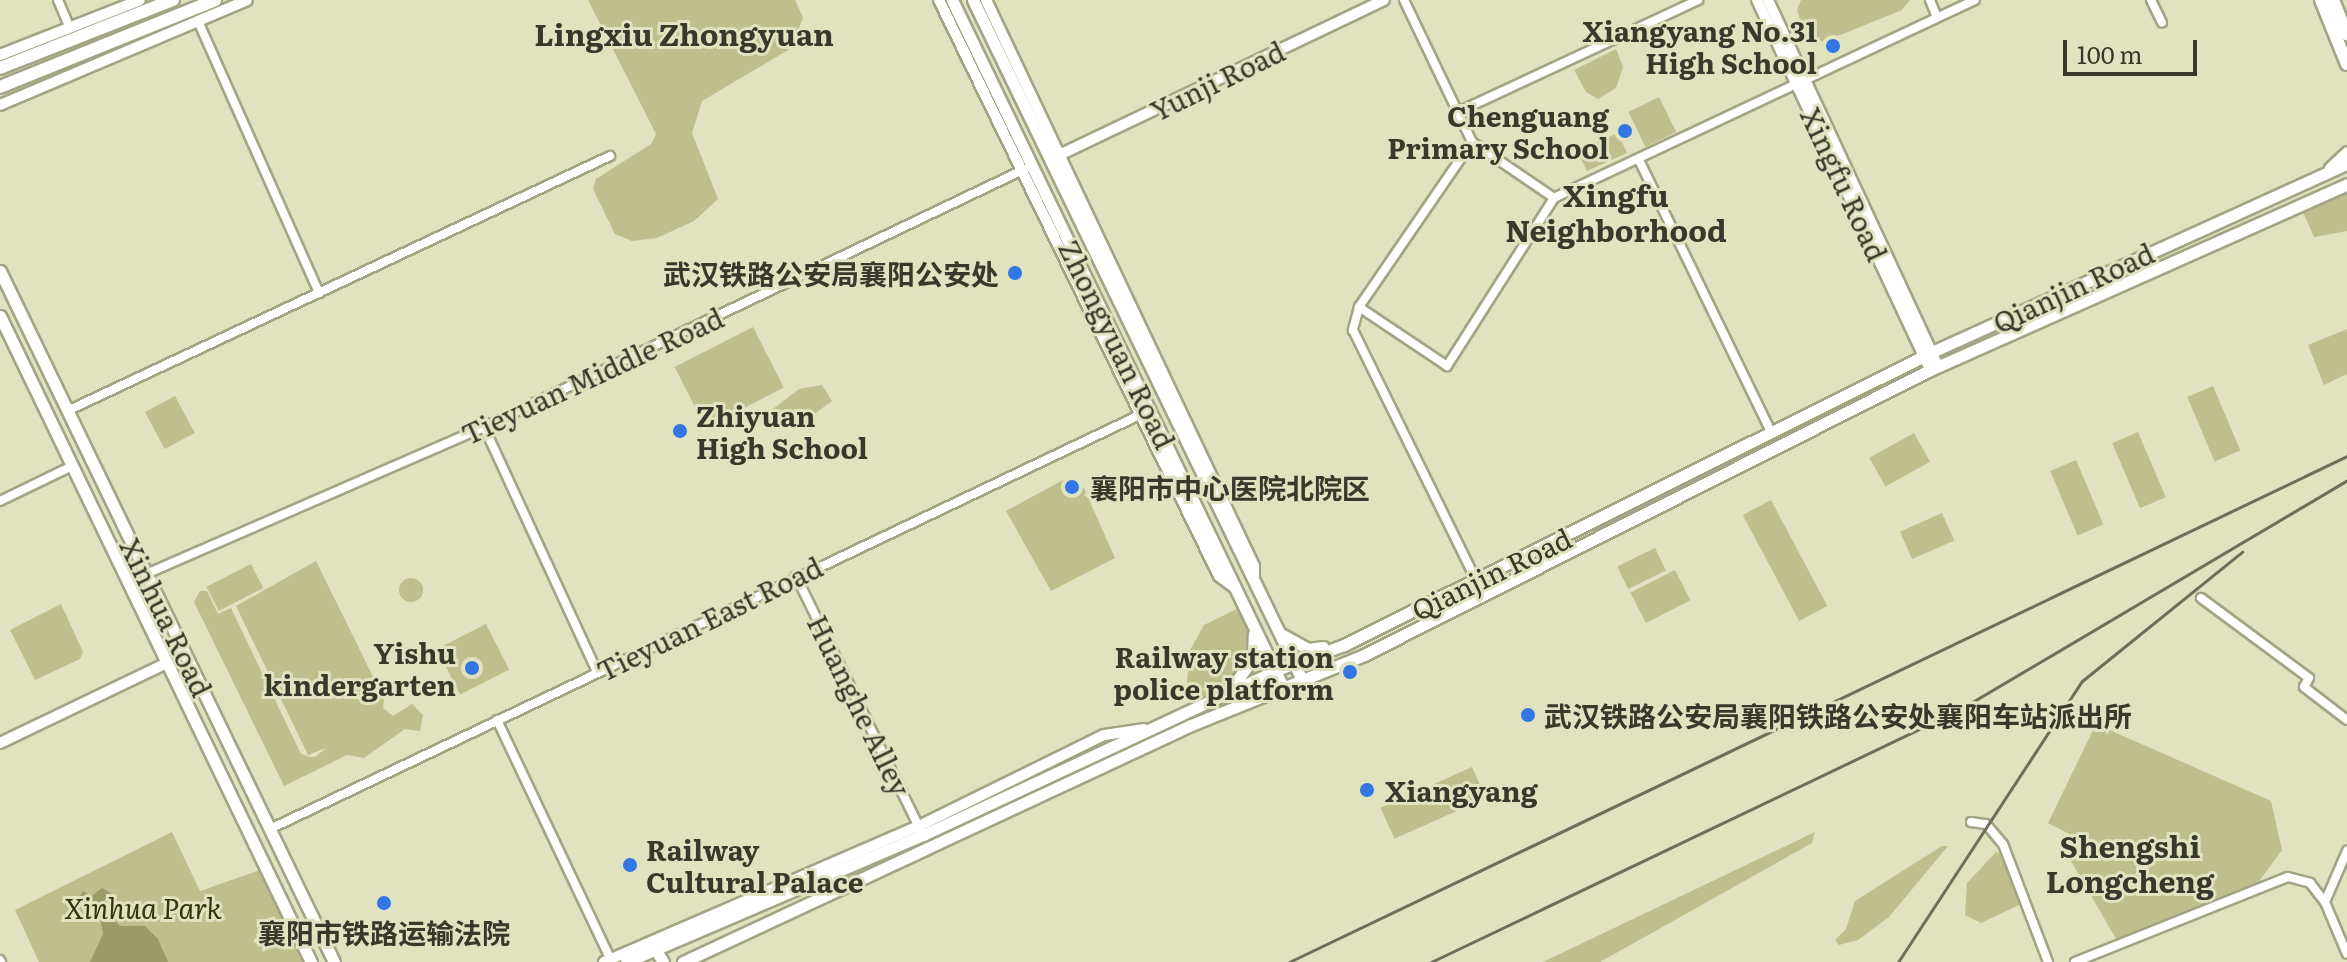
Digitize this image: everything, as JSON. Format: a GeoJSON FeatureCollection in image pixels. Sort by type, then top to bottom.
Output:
{"type":"FeatureCollection","features":[{"type":"Feature","properties":{"kind":"main road"},"geometry":{"type":"LineString","coordinates":[[2,64],[173,0]]}},
{"type":"Feature","properties":{"kind":"main road"},"geometry":{"type":"LineString","coordinates":[[0,87],[196,15],[215,0]]}},
{"type":"Feature","properties":{"kind":"main road","name":"Zhongyuan Road"},"geometry":{"type":"LineString","coordinates":[[952,0],[1026,168],[1283,687]]}},
{"type":"Feature","properties":{"kind":"main road","name":"Zhongyuan Road"},"geometry":{"type":"LineString","coordinates":[[973,0],[1055,157],[1302,680]]}},
{"type":"Feature","properties":{"kind":"main road"},"geometry":{"type":"LineString","coordinates":[[2321,0],[2347,64]]}},
{"type":"Feature","properties":{"kind":"main road"},"geometry":{"type":"LineString","coordinates":[[2333,0],[2347,34]]}},
{"type":"Feature","properties":{"kind":"main road"},"geometry":{"type":"LineString","coordinates":[[0,95],[15,82]]}},
{"type":"Feature","properties":{"kind":"main road"},"geometry":{"type":"LineString","coordinates":[[2321,176],[2347,152]]}},
{"type":"Feature","properties":{"kind":"main road","name":"Qianjin Road"},"geometry":{"type":"LineString","coordinates":[[626,962],[1210,699],[1344,645],[1928,354],[2347,164]]}},
{"type":"Feature","properties":{"kind":"main road","name":"Qianjin Road"},"geometry":{"type":"LineString","coordinates":[[682,962],[1191,725],[1302,680],[1484,596],[1934,368],[2334,190],[2347,187]]}},
{"type":"Feature","properties":{"kind":"main road","name":"Xinhua Road"},"geometry":{"type":"LineString","coordinates":[[0,271],[334,962]]}},
{"type":"Feature","properties":{"kind":"main road","name":"Xinhua Road"},"geometry":{"type":"LineString","coordinates":[[0,316],[311,962]]}},
{"type":"Feature","properties":{"kind":"main road"},"geometry":{"type":"LineString","coordinates":[[1210,699],[1244,677],[1253,658],[1254,629]]}},
{"type":"Feature","properties":{"kind":"main road"},"geometry":{"type":"LineString","coordinates":[[1279,633],[1308,649],[1344,645]]}},
{"type":"Feature","properties":{"kind":"main road"},"geometry":{"type":"LineString","coordinates":[[672,941],[682,962]]}},
{"type":"Feature","properties":{"kind":"main road"},"geometry":{"type":"LineString","coordinates":[[655,949],[663,962]]}},
{"type":"Feature","properties":{"kind":"street"},"geometry":{"type":"LineString","coordinates":[[58,0],[70,28]]}},
{"type":"Feature","properties":{"kind":"street"},"geometry":{"type":"LineString","coordinates":[[2,64],[70,28],[140,0]]}},
{"type":"Feature","properties":{"kind":"street"},"geometry":{"type":"LineString","coordinates":[[0,105],[196,15],[247,0]]}},
{"type":"Feature","properties":{"kind":"street"},"geometry":{"type":"LineString","coordinates":[[939,0],[1026,168]]}},
{"type":"Feature","properties":{"kind":"street"},"geometry":{"type":"LineString","coordinates":[[986,0],[1055,157]]}},
{"type":"Feature","properties":{"kind":"street","name":"Yunji Road"},"geometry":{"type":"LineString","coordinates":[[1055,157],[1384,0]]}},
{"type":"Feature","properties":{"kind":"street"},"geometry":{"type":"LineString","coordinates":[[1404,0],[1472,142],[1554,198]]}},
{"type":"Feature","properties":{"kind":"street"},"geometry":{"type":"LineString","coordinates":[[1458,112],[1698,0]]}},
{"type":"Feature","properties":{"kind":"street","name":"Xingfu Road"},"geometry":{"type":"LineString","coordinates":[[1757,0],[1802,83]]}},
{"type":"Feature","properties":{"kind":"street","name":"Xingfu Road"},"geometry":{"type":"LineString","coordinates":[[1768,0],[1802,83],[1934,368]]}},
{"type":"Feature","properties":{"kind":"street"},"geometry":{"type":"LineString","coordinates":[[1930,0],[1937,17]]}},
{"type":"Feature","properties":{"kind":"street"},"geometry":{"type":"LineString","coordinates":[[1359,307],[1447,366],[1554,198],[1640,162],[1975,0]]}},
{"type":"Feature","properties":{"kind":"street"},"geometry":{"type":"LineString","coordinates":[[2151,0],[2162,23]]}},
{"type":"Feature","properties":{"kind":"street"},"geometry":{"type":"LineString","coordinates":[[196,15],[319,293]]}},
{"type":"Feature","properties":{"kind":"street"},"geometry":{"type":"LineString","coordinates":[[1472,142],[1359,307],[1353,330],[1359,348],[1484,596]]}},
{"type":"Feature","properties":{"kind":"street"},"geometry":{"type":"LineString","coordinates":[[67,411],[610,156]]}},
{"type":"Feature","properties":{"kind":"street"},"geometry":{"type":"LineString","coordinates":[[1640,162],[1772,434]]}},
{"type":"Feature","properties":{"kind":"street","name":"Tieyuan Middle Road"},"geometry":{"type":"LineString","coordinates":[[146,574],[484,427],[1026,168]]}},
{"type":"Feature","properties":{"kind":"street","name":"Tieyuan East Road"},"geometry":{"type":"LineString","coordinates":[[270,829],[1146,412]]}},
{"type":"Feature","properties":{"kind":"street"},"geometry":{"type":"LineString","coordinates":[[484,427],[597,672]]}},
{"type":"Feature","properties":{"kind":"street"},"geometry":{"type":"LineString","coordinates":[[0,501],[72,466]]}},
{"type":"Feature","properties":{"kind":"street","name":"Huanghe Alley"},"geometry":{"type":"LineString","coordinates":[[796,576],[921,830]]}},
{"type":"Feature","properties":{"kind":"street"},"geometry":{"type":"LineString","coordinates":[[2201,598],[2309,678],[2304,687],[2347,720]]}},
{"type":"Feature","properties":{"kind":"street"},"geometry":{"type":"LineString","coordinates":[[0,743],[167,663]]}},
{"type":"Feature","properties":{"kind":"street"},"geometry":{"type":"LineString","coordinates":[[497,720],[609,961],[921,830]]}},
{"type":"Feature","properties":{"kind":"street"},"geometry":{"type":"LineString","coordinates":[[1971,822],[1986,824],[2003,844],[2048,962]]}},
{"type":"Feature","properties":{"kind":"street"},"geometry":{"type":"LineString","coordinates":[[2325,902],[2347,851]]}},
{"type":"Feature","properties":{"kind":"street"},"geometry":{"type":"LineString","coordinates":[[2075,962],[2288,877],[2310,883],[2325,902],[2347,954]]}},
{"type":"Feature","properties":{"kind":"green space"},"geometry":{"type":"Polygon","coordinates":[[[588,0],[795,0],[803,18],[790,49],[702,101],[692,133],[718,199],[694,221],[657,238],[632,241],[615,234],[593,189],[596,179],[651,144],[656,134],[588,0]]]}},
{"type":"Feature","properties":{"kind":"green space"},"geometry":{"type":"Polygon","coordinates":[[[1801,0],[1910,0],[1902,10],[1823,42],[1803,29],[1797,10],[1801,0]]]}},
{"type":"Feature","properties":{"kind":"green space"},"geometry":{"type":"Polygon","coordinates":[[[1616,49],[1623,67],[1616,88],[1598,99],[1586,92],[1574,70],[1616,49]]]}},
{"type":"Feature","properties":{"kind":"green space"},"geometry":{"type":"Polygon","coordinates":[[[1659,97],[1676,132],[1646,147],[1628,112],[1659,97]]]}},
{"type":"Feature","properties":{"kind":"green space"},"geometry":{"type":"Polygon","coordinates":[[[1618,133],[1627,153],[1587,171],[1578,151],[1618,133]]]}},
{"type":"Feature","properties":{"kind":"green space"},"geometry":{"type":"Polygon","coordinates":[[[2347,189],[2347,231],[2314,237],[2300,205],[2347,189]]]}},
{"type":"Feature","properties":{"kind":"green space"},"geometry":{"type":"Polygon","coordinates":[[[753,327],[784,388],[705,428],[675,367],[753,327]]]}},
{"type":"Feature","properties":{"kind":"green space"},"geometry":{"type":"Polygon","coordinates":[[[2347,329],[2347,374],[2324,385],[2308,345],[2347,329]]]}},
{"type":"Feature","properties":{"kind":"green space"},"geometry":{"type":"Polygon","coordinates":[[[822,385],[832,401],[810,417],[779,425],[768,422],[773,409],[799,389],[822,385]]]}},
{"type":"Feature","properties":{"kind":"green space"},"geometry":{"type":"Polygon","coordinates":[[[2213,386],[2240,450],[2215,461],[2187,397],[2213,386]]]}},
{"type":"Feature","properties":{"kind":"green space"},"geometry":{"type":"Polygon","coordinates":[[[175,396],[195,433],[165,449],[145,412],[175,396]]]}},
{"type":"Feature","properties":{"kind":"green space"},"geometry":{"type":"Polygon","coordinates":[[[2138,432],[2166,497],[2140,508],[2112,443],[2138,432]]]}},
{"type":"Feature","properties":{"kind":"green space"},"geometry":{"type":"Polygon","coordinates":[[[1914,433],[1930,462],[1885,487],[1869,458],[1914,433]]]}},
{"type":"Feature","properties":{"kind":"green space"},"geometry":{"type":"Polygon","coordinates":[[[2076,460],[2103,524],[2078,535],[2050,471],[2076,460]]]}},
{"type":"Feature","properties":{"kind":"green space"},"geometry":{"type":"Polygon","coordinates":[[[1067,478],[1082,484],[1115,558],[1051,591],[1006,511],[1067,478]]]}},
{"type":"Feature","properties":{"kind":"green space"},"geometry":{"type":"Polygon","coordinates":[[[1771,500],[1827,606],[1799,621],[1743,515],[1771,500]]]}},
{"type":"Feature","properties":{"kind":"green space"},"geometry":{"type":"Polygon","coordinates":[[[1942,513],[1954,540],[1912,559],[1900,532],[1942,513]]]}},
{"type":"Feature","properties":{"kind":"green space"},"geometry":{"type":"Polygon","coordinates":[[[1655,548],[1666,570],[1628,589],[1617,566],[1655,548]]]}},
{"type":"Feature","properties":{"kind":"green space"},"geometry":{"type":"Polygon","coordinates":[[[316,561],[384,699],[383,708],[393,716],[412,704],[423,715],[420,731],[405,729],[364,758],[347,755],[284,786],[194,602],[200,591],[207,591],[218,614],[231,608],[301,754],[315,757],[326,748],[308,755],[236,606],[316,561]]]}},
{"type":"Feature","properties":{"kind":"green space"},"geometry":{"type":"Polygon","coordinates":[[[251,564],[263,588],[219,611],[206,587],[251,564]]]}},
{"type":"Feature","properties":{"kind":"green space"},"geometry":{"type":"Polygon","coordinates":[[[1675,570],[1690,600],[1646,623],[1630,593],[1675,570]]]}},
{"type":"Feature","properties":{"kind":"green space"},"geometry":{"type":"Polygon","coordinates":[[[411,578],[419,582],[423,590],[419,598],[411,602],[403,598],[399,590],[403,582],[411,578]]]}},
{"type":"Feature","properties":{"kind":"green space"},"geometry":{"type":"Polygon","coordinates":[[[61,604],[83,652],[80,659],[35,680],[10,630],[61,604]]]}},
{"type":"Feature","properties":{"kind":"green space"},"geometry":{"type":"Polygon","coordinates":[[[1243,606],[1254,629],[1244,677],[1195,706],[1187,683],[1190,650],[1204,625],[1243,606]]]}},
{"type":"Feature","properties":{"kind":"green space"},"geometry":{"type":"Polygon","coordinates":[[[486,624],[509,669],[460,694],[437,649],[486,624]]]}},
{"type":"Feature","properties":{"kind":"green space"},"geometry":{"type":"Polygon","coordinates":[[[2096,724],[2271,801],[2282,850],[2252,891],[2119,944],[2071,861],[2098,849],[2048,823],[2096,724]]]}},
{"type":"Feature","properties":{"kind":"green space"},"geometry":{"type":"Polygon","coordinates":[[[1472,767],[1486,798],[1394,839],[1381,808],[1472,767]]]}},
{"type":"Feature","properties":{"kind":"green space","name":"Xinhua Park"},"geometry":{"type":"Polygon","coordinates":[[[172,832],[200,891],[266,868],[311,962],[39,962],[15,910],[172,832]]]}},
{"type":"Feature","properties":{"kind":"green space"},"geometry":{"type":"Polygon","coordinates":[[[1815,832],[1812,843],[1600,962],[1543,962],[1815,832]]]}},
{"type":"Feature","properties":{"kind":"green space"},"geometry":{"type":"Polygon","coordinates":[[[1942,846],[1948,846],[1889,917],[1858,940],[1839,945],[1835,940],[1846,929],[1855,901],[1942,846]]]}},
{"type":"Feature","properties":{"kind":"green space"},"geometry":{"type":"Polygon","coordinates":[[[1996,852],[2002,855],[2021,904],[1981,923],[1965,915],[1967,883],[1996,852]]]}},
{"type":"Feature","properties":{"kind":"shaded area"},"geometry":{"type":"Polygon","coordinates":[[[102,888],[112,894],[104,901],[106,911],[120,926],[145,926],[158,939],[168,962],[90,962],[103,934],[100,917],[79,898],[83,891],[92,896],[102,888]]]}},
{"type":"Feature","properties":{"kind":"railway"},"geometry":{"type":"LineString","coordinates":[[1289,962],[2347,456]]}},
{"type":"Feature","properties":{"kind":"railway"},"geometry":{"type":"LineString","coordinates":[[1431,962],[1957,711],[2347,480]]}},
{"type":"Feature","properties":{"kind":"railway"},"geometry":{"type":"LineString","coordinates":[[1898,962],[2082,681],[2242,552]]}},
{"type":"Feature","properties":{"kind":"place","name":"Xiangyang No.31 High School"},"geometry":{"type":"Point","coordinates":[1833,46]}},
{"type":"Feature","properties":{"kind":"place","name":"Chenguang Primary School"},"geometry":{"type":"Point","coordinates":[1625,131]}},
{"type":"Feature","properties":{"kind":"place","name":"武汉铁路公安局襄阳公安处"},"geometry":{"type":"Point","coordinates":[1015,273]}},
{"type":"Feature","properties":{"kind":"place","name":"Zhiyuan High School"},"geometry":{"type":"Point","coordinates":[680,431]}},
{"type":"Feature","properties":{"kind":"place","name":"襄阳市中心医院北院区"},"geometry":{"type":"Point","coordinates":[1072,487]}},
{"type":"Feature","properties":{"kind":"place","name":"Yishu kindergarten"},"geometry":{"type":"Point","coordinates":[472,668]}},
{"type":"Feature","properties":{"kind":"place","name":"Railway station police platform"},"geometry":{"type":"Point","coordinates":[1350,672]}},
{"type":"Feature","properties":{"kind":"place","name":"武汉铁路公安局襄阳铁路公安处襄阳车站派出所"},"geometry":{"type":"Point","coordinates":[1528,715]}},
{"type":"Feature","properties":{"kind":"place","name":"Xiangyang"},"geometry":{"type":"Point","coordinates":[1367,790]}},
{"type":"Feature","properties":{"kind":"place","name":"Railway Cultural Palace"},"geometry":{"type":"Point","coordinates":[630,865]}},
{"type":"Feature","properties":{"kind":"place","name":"襄阳市铁路运输法院"},"geometry":{"type":"Point","coordinates":[384,903]}},
{"type":"Feature","properties":{"kind":"district","name":"Lingxiu Zhongyuan"},"geometry":{"type":"Point","coordinates":[684,33]}},
{"type":"Feature","properties":{"kind":"district","name":"Xingfu Neighborhood"},"geometry":{"type":"Point","coordinates":[1616,211]}},
{"type":"Feature","properties":{"kind":"district","name":"Shengshi Longcheng"},"geometry":{"type":"Point","coordinates":[2130,862]}}]}
